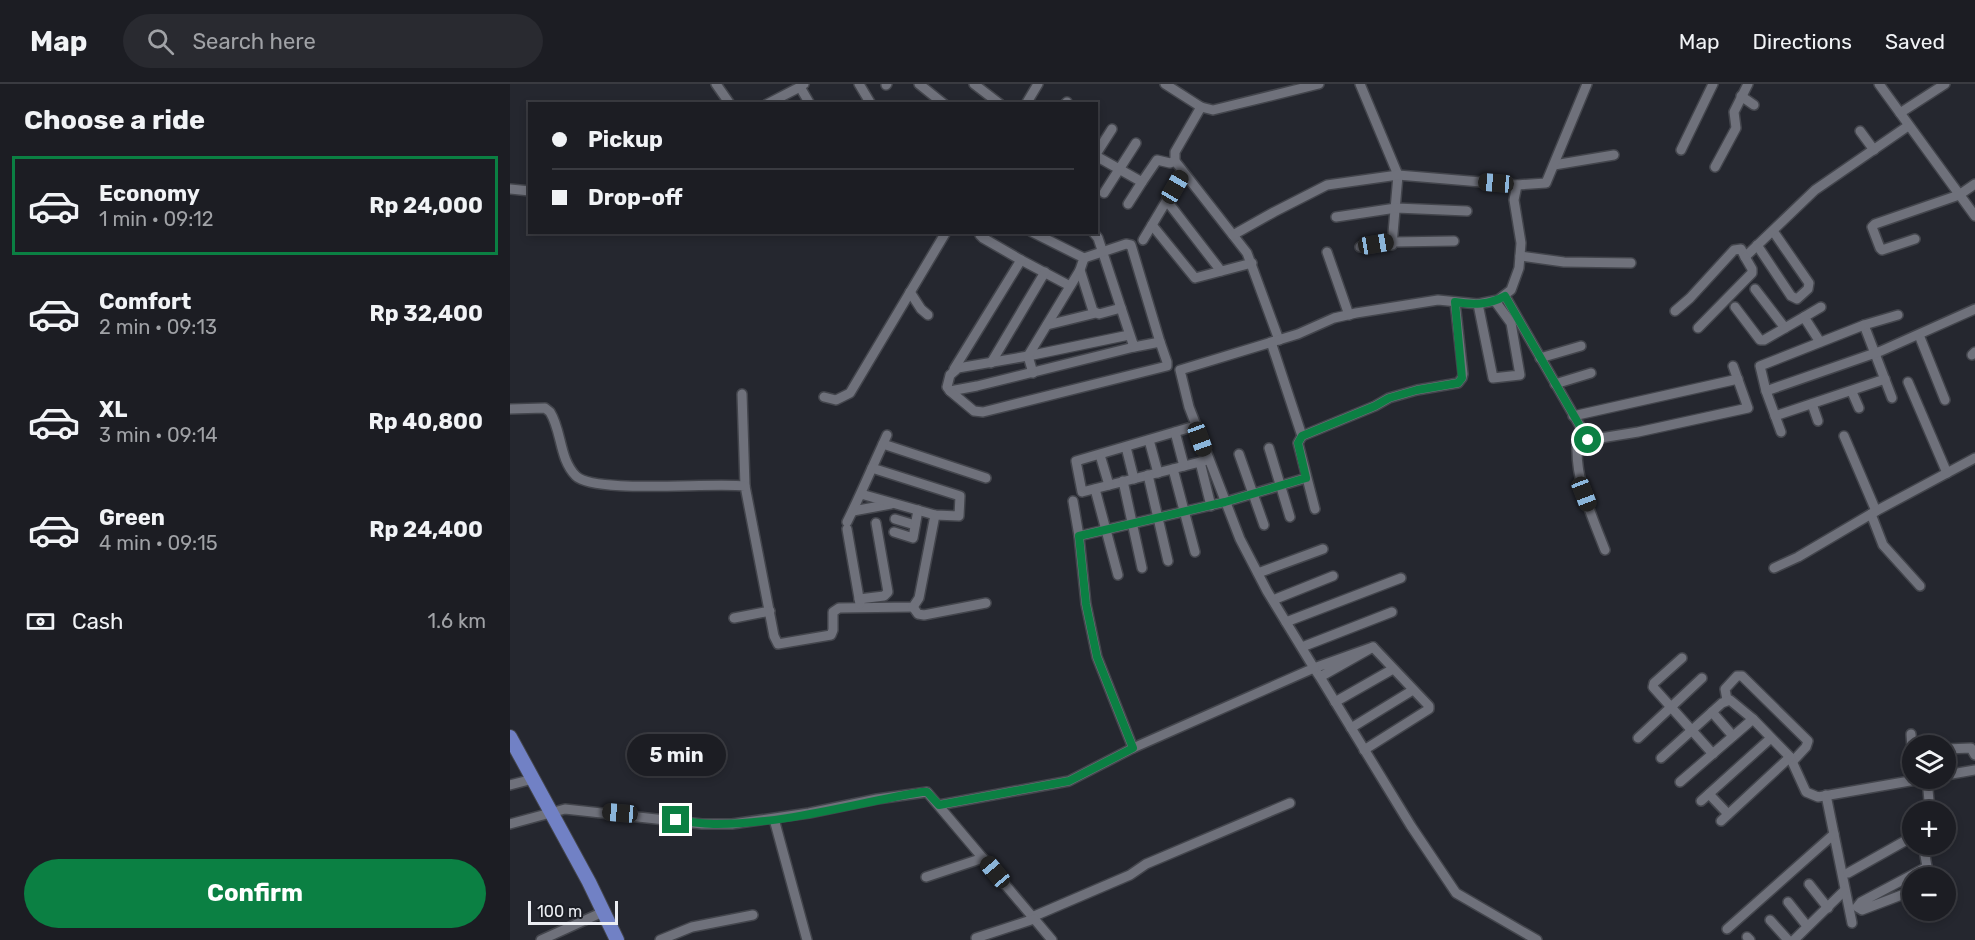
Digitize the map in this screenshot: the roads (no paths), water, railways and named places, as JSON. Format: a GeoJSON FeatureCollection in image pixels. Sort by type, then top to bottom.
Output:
{"type":"FeatureCollection","features":[{"type":"Feature","properties":{"kind":"highway"},"geometry":{"type":"LineString","coordinates":[[510,737],[617,940]]}},
{"type":"Feature","properties":{"kind":"street"},"geometry":{"type":"LineString","coordinates":[[716,84],[729,102]]}},
{"type":"Feature","properties":{"kind":"street"},"geometry":{"type":"LineString","coordinates":[[859,84],[870,102]]}},
{"type":"Feature","properties":{"kind":"street"},"geometry":{"type":"LineString","coordinates":[[920,84],[942,102]]}},
{"type":"Feature","properties":{"kind":"street"},"geometry":{"type":"LineString","coordinates":[[974,84],[997,102]]}},
{"type":"Feature","properties":{"kind":"street"},"geometry":{"type":"LineString","coordinates":[[1027,102],[1038,84]]}},
{"type":"Feature","properties":{"kind":"street"},"geometry":{"type":"LineString","coordinates":[[1165,84],[1201,106],[1213,110],[1314,84]]}},
{"type":"Feature","properties":{"kind":"street"},"geometry":{"type":"LineString","coordinates":[[1360,84],[1398,175],[1393,243]]}},
{"type":"Feature","properties":{"kind":"street"},"geometry":{"type":"LineString","coordinates":[[1233,235],[1323,186],[1398,175],[1517,185],[1546,183],[1587,84]]}},
{"type":"Feature","properties":{"kind":"street"},"geometry":{"type":"LineString","coordinates":[[1681,150],[1713,84]]}},
{"type":"Feature","properties":{"kind":"street"},"geometry":{"type":"LineString","coordinates":[[1715,167],[1736,128],[1734,112],[1748,84]]}},
{"type":"Feature","properties":{"kind":"street"},"geometry":{"type":"LineString","coordinates":[[1879,84],[1975,216]]}},
{"type":"Feature","properties":{"kind":"street"},"geometry":{"type":"LineString","coordinates":[[1900,113],[1945,84]]}},
{"type":"Feature","properties":{"kind":"street"},"geometry":{"type":"LineString","coordinates":[[770,102],[802,85],[809,102]]}},
{"type":"Feature","properties":{"kind":"street"},"geometry":{"type":"LineString","coordinates":[[1741,96],[1754,105]]}},
{"type":"Feature","properties":{"kind":"street"},"geometry":{"type":"LineString","coordinates":[[1201,106],[1175,152],[1175,161],[1247,253],[1252,263],[1302,436]]}},
{"type":"Feature","properties":{"kind":"street"},"geometry":{"type":"LineString","coordinates":[[1746,257],[1815,190],[1908,126]]}},
{"type":"Feature","properties":{"kind":"street"},"geometry":{"type":"LineString","coordinates":[[1098,152],[1112,129]]}},
{"type":"Feature","properties":{"kind":"street"},"geometry":{"type":"LineString","coordinates":[[1860,131],[1874,150]]}},
{"type":"Feature","properties":{"kind":"street"},"geometry":{"type":"LineString","coordinates":[[1104,193],[1136,143]]}},
{"type":"Feature","properties":{"kind":"street"},"geometry":{"type":"LineString","coordinates":[[1554,165],[1579,159],[1614,155]]}},
{"type":"Feature","properties":{"kind":"street"},"geometry":{"type":"LineString","coordinates":[[1098,156],[1142,182]]}},
{"type":"Feature","properties":{"kind":"street"},"geometry":{"type":"LineString","coordinates":[[1128,204],[1157,160],[1170,163],[1175,161]]}},
{"type":"Feature","properties":{"kind":"street"},"geometry":{"type":"LineString","coordinates":[[1143,240],[1183,173]]}},
{"type":"Feature","properties":{"kind":"street"},"geometry":{"type":"LineString","coordinates":[[1915,239],[1882,250],[1872,227],[1959,195],[1975,184]]}},
{"type":"Feature","properties":{"kind":"street"},"geometry":{"type":"LineString","coordinates":[[1211,506],[1204,461],[1180,370],[1275,341],[1334,318],[1438,300],[1478,304],[1495,301],[1505,296],[1514,285],[1520,256],[1521,243],[1514,200],[1517,185]]}},
{"type":"Feature","properties":{"kind":"street"},"geometry":{"type":"LineString","coordinates":[[510,189],[528,191]]}},
{"type":"Feature","properties":{"kind":"street"},"geometry":{"type":"LineString","coordinates":[[1167,201],[1221,271]]}},
{"type":"Feature","properties":{"kind":"street"},"geometry":{"type":"LineString","coordinates":[[1336,216],[1396,208],[1467,211]]}},
{"type":"Feature","properties":{"kind":"street"},"geometry":{"type":"LineString","coordinates":[[1152,225],[1192,276],[1197,278],[1252,263]]}},
{"type":"Feature","properties":{"kind":"street"},"geometry":{"type":"LineString","coordinates":[[1757,245],[1792,298],[1797,300],[1808,290],[1809,283],[1773,231]]}},
{"type":"Feature","properties":{"kind":"street"},"geometry":{"type":"LineString","coordinates":[[824,397],[836,400],[850,393],[945,234]]}},
{"type":"Feature","properties":{"kind":"street"},"geometry":{"type":"LineString","coordinates":[[982,234],[983,238],[1071,286]]}},
{"type":"Feature","properties":{"kind":"street"},"geometry":{"type":"LineString","coordinates":[[1021,260],[947,381],[950,391],[974,411],[983,412],[1164,367],[1167,362],[1133,248],[1126,244],[1084,258],[1036,234]]}},
{"type":"Feature","properties":{"kind":"street"},"geometry":{"type":"LineString","coordinates":[[1095,234],[1098,238],[1134,347]]}},
{"type":"Feature","properties":{"kind":"street"},"geometry":{"type":"LineString","coordinates":[[1360,246],[1454,241]]}},
{"type":"Feature","properties":{"kind":"street"},"geometry":{"type":"LineString","coordinates":[[1675,311],[1734,250],[1741,249],[1752,273],[1698,328]]}},
{"type":"Feature","properties":{"kind":"street"},"geometry":{"type":"LineString","coordinates":[[1327,252],[1349,315]]}},
{"type":"Feature","properties":{"kind":"street"},"geometry":{"type":"LineString","coordinates":[[1520,256],[1564,262],[1631,263]]}},
{"type":"Feature","properties":{"kind":"street"},"geometry":{"type":"LineString","coordinates":[[1033,373],[1028,356],[1071,286],[1084,258]]}},
{"type":"Feature","properties":{"kind":"street"},"geometry":{"type":"LineString","coordinates":[[1080,270],[1092,309],[1096,313]]}},
{"type":"Feature","properties":{"kind":"street"},"geometry":{"type":"LineString","coordinates":[[991,363],[1045,272]]}},
{"type":"Feature","properties":{"kind":"street"},"geometry":{"type":"LineString","coordinates":[[1755,289],[1785,328]]}},
{"type":"Feature","properties":{"kind":"street"},"geometry":{"type":"LineString","coordinates":[[910,292],[921,309],[928,315]]}},
{"type":"Feature","properties":{"kind":"street"},"geometry":{"type":"LineString","coordinates":[[1505,296],[1586,439],[1591,441],[1746,409],[1748,406],[1733,366]]}},
{"type":"Feature","properties":{"kind":"street"},"geometry":{"type":"LineString","coordinates":[[1478,304],[1493,378],[1520,375],[1511,323],[1495,301]]}},
{"type":"Feature","properties":{"kind":"street"},"geometry":{"type":"LineString","coordinates":[[1315,509],[1298,443],[1302,436],[1389,398],[1417,390],[1458,383],[1463,374],[1455,302]]}},
{"type":"Feature","properties":{"kind":"street"},"geometry":{"type":"LineString","coordinates":[[1735,307],[1760,340],[1764,340],[1821,307]]}},
{"type":"Feature","properties":{"kind":"street"},"geometry":{"type":"LineString","coordinates":[[1047,325],[1121,308]]}},
{"type":"Feature","properties":{"kind":"street"},"geometry":{"type":"LineString","coordinates":[[1766,391],[1875,353],[1975,309]]}},
{"type":"Feature","properties":{"kind":"street"},"geometry":{"type":"LineString","coordinates":[[1781,432],[1759,368],[1761,364],[1864,325],[1898,315]]}},
{"type":"Feature","properties":{"kind":"street"},"geometry":{"type":"LineString","coordinates":[[1804,317],[1820,342]]}},
{"type":"Feature","properties":{"kind":"street"},"geometry":{"type":"LineString","coordinates":[[1864,325],[1892,398]]}},
{"type":"Feature","properties":{"kind":"street"},"geometry":{"type":"LineString","coordinates":[[954,369],[1129,335]]}},
{"type":"Feature","properties":{"kind":"street"},"geometry":{"type":"LineString","coordinates":[[1919,335],[1945,400]]}},
{"type":"Feature","properties":{"kind":"street"},"geometry":{"type":"LineString","coordinates":[[950,391],[1160,342]]}},
{"type":"Feature","properties":{"kind":"street"},"geometry":{"type":"LineString","coordinates":[[1540,358],[1581,346]]}},
{"type":"Feature","properties":{"kind":"street"},"geometry":{"type":"LineString","coordinates":[[1555,384],[1591,373]]}},
{"type":"Feature","properties":{"kind":"street"},"geometry":{"type":"LineString","coordinates":[[1775,416],[1852,392],[1885,379]]}},
{"type":"Feature","properties":{"kind":"street"},"geometry":{"type":"LineString","coordinates":[[1573,416],[1738,380]]}},
{"type":"Feature","properties":{"kind":"street"},"geometry":{"type":"LineString","coordinates":[[1908,382],[1947,473]]}},
{"type":"Feature","properties":{"kind":"street"},"geometry":{"type":"LineString","coordinates":[[1852,392],[1858,408]]}},
{"type":"Feature","properties":{"kind":"street"},"geometry":{"type":"LineString","coordinates":[[742,394],[745,486],[775,641],[782,645],[829,636],[833,630],[833,612],[839,608],[884,596],[888,589],[876,523]]}},
{"type":"Feature","properties":{"kind":"street"},"geometry":{"type":"LineString","coordinates":[[1812,404],[1818,421]]}},
{"type":"Feature","properties":{"kind":"street"},"geometry":{"type":"LineString","coordinates":[[510,409],[545,408],[550,411],[570,467],[582,481],[621,486],[704,484],[745,486]]}},
{"type":"Feature","properties":{"kind":"street"},"geometry":{"type":"LineString","coordinates":[[1195,426],[1100,455],[1074,456],[1082,492],[1204,461]]}},
{"type":"Feature","properties":{"kind":"street"},"geometry":{"type":"LineString","coordinates":[[1175,432],[1184,466]]}},
{"type":"Feature","properties":{"kind":"street"},"geometry":{"type":"LineString","coordinates":[[1844,436],[1883,545],[1920,586]]}},
{"type":"Feature","properties":{"kind":"street"},"geometry":{"type":"LineString","coordinates":[[1586,439],[1577,446],[1576,461],[1583,493],[1605,550]]}},
{"type":"Feature","properties":{"kind":"street"},"geometry":{"type":"LineString","coordinates":[[860,603],[847,526],[885,440],[986,478]]}},
{"type":"Feature","properties":{"kind":"street"},"geometry":{"type":"LineString","coordinates":[[1149,440],[1158,472]]}},
{"type":"Feature","properties":{"kind":"street"},"geometry":{"type":"LineString","coordinates":[[1126,447],[1134,479]]}},
{"type":"Feature","properties":{"kind":"street"},"geometry":{"type":"LineString","coordinates":[[1269,448],[1290,517]]}},
{"type":"Feature","properties":{"kind":"street"},"geometry":{"type":"LineString","coordinates":[[1239,454],[1264,525]]}},
{"type":"Feature","properties":{"kind":"street"},"geometry":{"type":"LineString","coordinates":[[1100,455],[1108,485]]}},
{"type":"Feature","properties":{"kind":"street"},"geometry":{"type":"LineString","coordinates":[[1774,568],[1798,557],[1873,512],[1975,458]]}},
{"type":"Feature","properties":{"kind":"street"},"geometry":{"type":"LineString","coordinates":[[1204,461],[1225,502],[1240,540],[1273,600],[1411,826],[1456,894],[1537,940]]}},
{"type":"Feature","properties":{"kind":"street"},"geometry":{"type":"LineString","coordinates":[[861,494],[935,515],[959,516],[961,491],[872,468]]}},
{"type":"Feature","properties":{"kind":"street"},"geometry":{"type":"LineString","coordinates":[[1173,468],[1196,552]]}},
{"type":"Feature","properties":{"kind":"street"},"geometry":{"type":"LineString","coordinates":[[1148,475],[1168,561]]}},
{"type":"Feature","properties":{"kind":"street"},"geometry":{"type":"LineString","coordinates":[[1079,536],[1211,506],[1306,478]]}},
{"type":"Feature","properties":{"kind":"street"},"geometry":{"type":"LineString","coordinates":[[1123,482],[1142,568]]}},
{"type":"Feature","properties":{"kind":"street"},"geometry":{"type":"LineString","coordinates":[[1095,489],[1118,575]]}},
{"type":"Feature","properties":{"kind":"street"},"geometry":{"type":"LineString","coordinates":[[1072,501],[1079,536],[1086,604],[1097,657],[1133,748]]}},
{"type":"Feature","properties":{"kind":"street"},"geometry":{"type":"LineString","coordinates":[[853,511],[893,503]]}},
{"type":"Feature","properties":{"kind":"street"},"geometry":{"type":"LineString","coordinates":[[894,532],[913,538],[918,510]]}},
{"type":"Feature","properties":{"kind":"street"},"geometry":{"type":"LineString","coordinates":[[913,607],[919,598],[935,515]]}},
{"type":"Feature","properties":{"kind":"street"},"geometry":{"type":"LineString","coordinates":[[895,519],[915,525]]}},
{"type":"Feature","properties":{"kind":"street"},"geometry":{"type":"LineString","coordinates":[[1258,573],[1323,549]]}},
{"type":"Feature","properties":{"kind":"street"},"geometry":{"type":"LineString","coordinates":[[1273,600],[1333,576]]}},
{"type":"Feature","properties":{"kind":"street"},"geometry":{"type":"LineString","coordinates":[[1286,622],[1401,578]]}},
{"type":"Feature","properties":{"kind":"street"},"geometry":{"type":"LineString","coordinates":[[860,603],[913,607]]}},
{"type":"Feature","properties":{"kind":"street"},"geometry":{"type":"LineString","coordinates":[[913,607],[918,614],[924,615],[986,603]]}},
{"type":"Feature","properties":{"kind":"street"},"geometry":{"type":"LineString","coordinates":[[734,618],[770,610]]}},
{"type":"Feature","properties":{"kind":"street"},"geometry":{"type":"LineString","coordinates":[[1302,647],[1392,612]]}},
{"type":"Feature","properties":{"kind":"street"},"geometry":{"type":"LineString","coordinates":[[939,805],[1069,781],[1133,748],[1314,668],[1373,647]]}},
{"type":"Feature","properties":{"kind":"street"},"geometry":{"type":"LineString","coordinates":[[1364,750],[1427,712],[1429,706],[1373,647]]}},
{"type":"Feature","properties":{"kind":"street"},"geometry":{"type":"LineString","coordinates":[[1320,677],[1373,647]]}},
{"type":"Feature","properties":{"kind":"street"},"geometry":{"type":"LineString","coordinates":[[1682,658],[1654,683],[1653,687],[1713,754]]}},
{"type":"Feature","properties":{"kind":"street"},"geometry":{"type":"LineString","coordinates":[[1335,702],[1393,669]]}},
{"type":"Feature","properties":{"kind":"street"},"geometry":{"type":"LineString","coordinates":[[1709,794],[1725,818],[1806,747],[1808,741],[1742,676],[1737,676],[1725,689],[1727,700]]}},
{"type":"Feature","properties":{"kind":"street"},"geometry":{"type":"LineString","coordinates":[[1638,738],[1702,678]]}},
{"type":"Feature","properties":{"kind":"street"},"geometry":{"type":"LineString","coordinates":[[1351,728],[1413,690]]}},
{"type":"Feature","properties":{"kind":"street"},"geometry":{"type":"LineString","coordinates":[[1661,758],[1727,700],[1733,701],[1753,719],[1792,759],[1806,792],[1811,796],[1902,782]]}},
{"type":"Feature","properties":{"kind":"street"},"geometry":{"type":"LineString","coordinates":[[1712,712],[1733,736]]}},
{"type":"Feature","properties":{"kind":"street"},"geometry":{"type":"LineString","coordinates":[[1680,782],[1753,719]]}},
{"type":"Feature","properties":{"kind":"street"},"geometry":{"type":"LineString","coordinates":[[1701,801],[1772,738]]}},
{"type":"Feature","properties":{"kind":"street"},"geometry":{"type":"LineString","coordinates":[[1956,749],[1971,748],[1975,755]]}},
{"type":"Feature","properties":{"kind":"street"},"geometry":{"type":"LineString","coordinates":[[1956,773],[1975,770]]}},
{"type":"Feature","properties":{"kind":"street"},"geometry":{"type":"LineString","coordinates":[[510,785],[533,779]]}},
{"type":"Feature","properties":{"kind":"street"},"geometry":{"type":"LineString","coordinates":[[510,824],[563,809],[715,824],[774,819],[927,792],[1052,940]]}},
{"type":"Feature","properties":{"kind":"street"},"geometry":{"type":"LineString","coordinates":[[1826,795],[1852,923]]}},
{"type":"Feature","properties":{"kind":"street"},"geometry":{"type":"LineString","coordinates":[[976,938],[1033,918],[1130,875],[1146,864],[1290,803]]}},
{"type":"Feature","properties":{"kind":"street"},"geometry":{"type":"LineString","coordinates":[[774,819],[807,940]]}},
{"type":"Feature","properties":{"kind":"street"},"geometry":{"type":"LineString","coordinates":[[1727,929],[1834,834]]}},
{"type":"Feature","properties":{"kind":"street"},"geometry":{"type":"LineString","coordinates":[[1848,873],[1902,843]]}},
{"type":"Feature","properties":{"kind":"street"},"geometry":{"type":"LineString","coordinates":[[1925,855],[1927,867]]}},
{"type":"Feature","properties":{"kind":"street"},"geometry":{"type":"LineString","coordinates":[[926,877],[983,858]]}},
{"type":"Feature","properties":{"kind":"street"},"geometry":{"type":"LineString","coordinates":[[1902,880],[1861,902],[1857,907],[1862,910],[1902,895]]}},
{"type":"Feature","properties":{"kind":"street"},"geometry":{"type":"LineString","coordinates":[[1809,884],[1828,908]]}},
{"type":"Feature","properties":{"kind":"street"},"geometry":{"type":"LineString","coordinates":[[1794,940],[1844,891]]}},
{"type":"Feature","properties":{"kind":"street"},"geometry":{"type":"LineString","coordinates":[[1788,902],[1807,926]]}},
{"type":"Feature","properties":{"kind":"street"},"geometry":{"type":"LineString","coordinates":[[541,940],[603,912]]}},
{"type":"Feature","properties":{"kind":"street"},"geometry":{"type":"LineString","coordinates":[[660,940],[692,927],[753,915]]}},
{"type":"Feature","properties":{"kind":"street"},"geometry":{"type":"LineString","coordinates":[[1770,920],[1788,940]]}}]}
